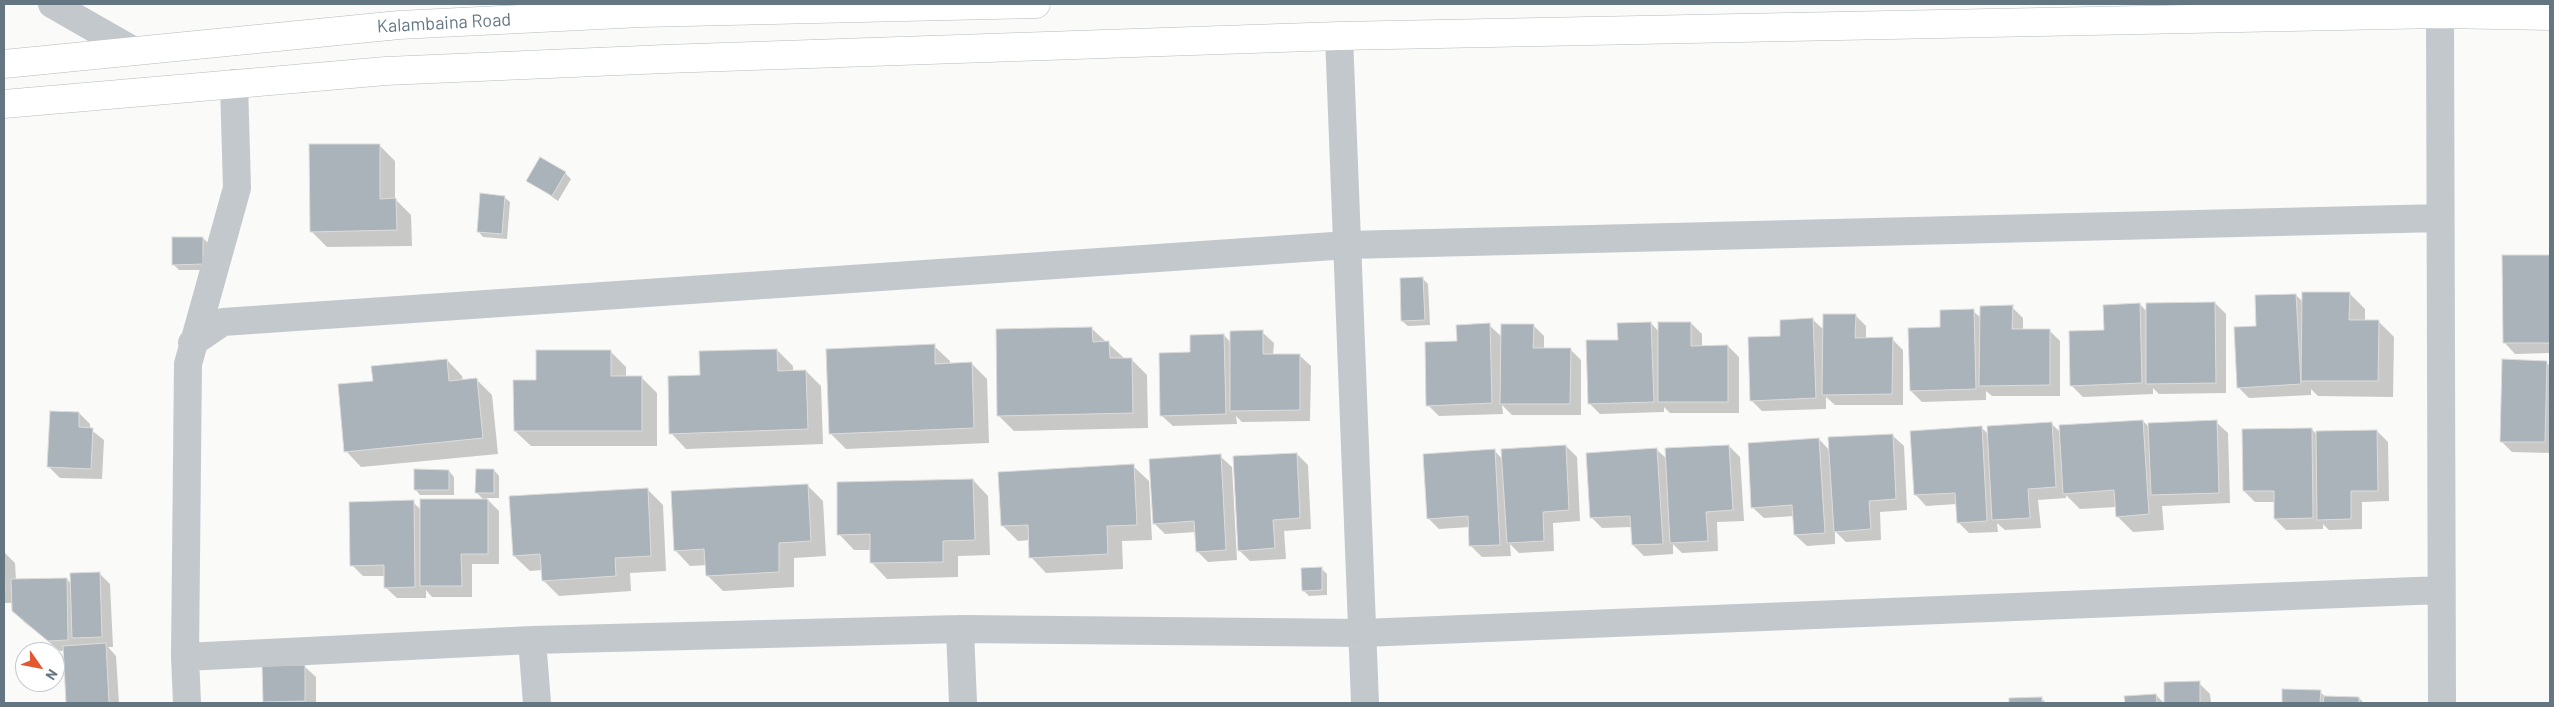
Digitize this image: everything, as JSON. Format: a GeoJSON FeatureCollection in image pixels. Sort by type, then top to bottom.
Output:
{"type":"FeatureCollection","features":[{"type":"Feature","properties":{"kind":"main road","name":"Kalambaina Road"},"geometry":{"type":"LineString","coordinates":[[4,64],[398,25],[641,13],[1036,4]]}},
{"type":"Feature","properties":{"kind":"main road"},"geometry":{"type":"LineString","coordinates":[[4,104],[386,71],[655,59],[1339,36],[2440,14],[2550,16]]}},
{"type":"Feature","properties":{"kind":"street"},"geometry":{"type":"LineString","coordinates":[[52,4],[134,51]]}},
{"type":"Feature","properties":{"kind":"street"},"geometry":{"type":"LineString","coordinates":[[2440,14],[2442,703]]}},
{"type":"Feature","properties":{"kind":"street"},"geometry":{"type":"LineString","coordinates":[[1339,36],[1365,703]]}},
{"type":"Feature","properties":{"kind":"street"},"geometry":{"type":"LineString","coordinates":[[187,703],[185,657],[188,364],[192,343],[237,188],[234,83]]}},
{"type":"Feature","properties":{"kind":"street"},"geometry":{"type":"LineString","coordinates":[[192,343],[223,322],[1348,245],[2440,218]]}},
{"type":"Feature","properties":{"kind":"street"},"geometry":{"type":"LineString","coordinates":[[185,657],[532,640],[960,629],[1363,633],[2441,590]]}},
{"type":"Feature","properties":{"kind":"street"},"geometry":{"type":"LineString","coordinates":[[960,629],[963,703]]}},
{"type":"Feature","properties":{"kind":"street"},"geometry":{"type":"LineString","coordinates":[[532,640],[537,703]]}},
{"type":"Feature","properties":{"kind":"building"},"geometry":{"type":"Polygon","coordinates":[[[309,144],[380,144],[380,199],[396,198],[397,230],[310,232],[309,144]]]}},
{"type":"Feature","properties":{"kind":"building"},"geometry":{"type":"Polygon","coordinates":[[[540,157],[566,172],[552,196],[526,181],[540,157]]]}},
{"type":"Feature","properties":{"kind":"building"},"geometry":{"type":"Polygon","coordinates":[[[480,193],[505,196],[502,234],[477,232],[480,193]]]}},
{"type":"Feature","properties":{"kind":"building"},"geometry":{"type":"Polygon","coordinates":[[[172,237],[203,237],[203,264],[172,265],[172,237]]]}},
{"type":"Feature","properties":{"kind":"building"},"geometry":{"type":"Polygon","coordinates":[[[2502,255],[2550,255],[2550,343],[2503,343],[2502,255]]]}},
{"type":"Feature","properties":{"kind":"building"},"geometry":{"type":"Polygon","coordinates":[[[1423,277],[1425,320],[1401,321],[1400,278],[1423,277]]]}},
{"type":"Feature","properties":{"kind":"building"},"geometry":{"type":"Polygon","coordinates":[[[2302,292],[2350,292],[2349,320],[2379,320],[2378,381],[2301,381],[2302,292]]]}},
{"type":"Feature","properties":{"kind":"building"},"geometry":{"type":"Polygon","coordinates":[[[2296,294],[2301,384],[2237,388],[2234,327],[2256,326],[2255,295],[2296,294]]]}},
{"type":"Feature","properties":{"kind":"building"},"geometry":{"type":"Polygon","coordinates":[[[2215,302],[2216,383],[2146,384],[2146,303],[2215,302]]]}},
{"type":"Feature","properties":{"kind":"building"},"geometry":{"type":"Polygon","coordinates":[[[2140,303],[2142,383],[2070,386],[2069,331],[2104,330],[2103,305],[2140,303]]]}},
{"type":"Feature","properties":{"kind":"building"},"geometry":{"type":"Polygon","coordinates":[[[2013,305],[2012,329],[2050,329],[2050,385],[1979,386],[1980,306],[2013,305]]]}},
{"type":"Feature","properties":{"kind":"building"},"geometry":{"type":"Polygon","coordinates":[[[1974,309],[1976,389],[1910,391],[1908,328],[1940,327],[1940,310],[1974,309]]]}},
{"type":"Feature","properties":{"kind":"building"},"geometry":{"type":"Polygon","coordinates":[[[1823,314],[1856,314],[1855,338],[1893,337],[1892,394],[1822,395],[1823,314]]]}},
{"type":"Feature","properties":{"kind":"building"},"geometry":{"type":"Polygon","coordinates":[[[1813,318],[1816,398],[1750,401],[1748,337],[1780,336],[1780,320],[1813,318]]]}},
{"type":"Feature","properties":{"kind":"building"},"geometry":{"type":"Polygon","coordinates":[[[1651,322],[1654,402],[1588,404],[1586,340],[1618,340],[1617,323],[1651,322]]]}},
{"type":"Feature","properties":{"kind":"building"},"geometry":{"type":"Polygon","coordinates":[[[1658,322],[1691,322],[1691,346],[1728,345],[1728,402],[1658,402],[1658,322]]]}},
{"type":"Feature","properties":{"kind":"building"},"geometry":{"type":"Polygon","coordinates":[[[1490,323],[1492,403],[1426,406],[1425,342],[1457,341],[1456,325],[1490,323]]]}},
{"type":"Feature","properties":{"kind":"building"},"geometry":{"type":"Polygon","coordinates":[[[1501,324],[1534,324],[1533,348],[1571,348],[1570,404],[1500,404],[1501,324]]]}},
{"type":"Feature","properties":{"kind":"building"},"geometry":{"type":"Polygon","coordinates":[[[1092,327],[1093,342],[1109,341],[1110,358],[1132,358],[1133,413],[997,416],[996,329],[1092,327]]]}},
{"type":"Feature","properties":{"kind":"building"},"geometry":{"type":"Polygon","coordinates":[[[1263,330],[1263,354],[1300,354],[1300,410],[1230,411],[1230,331],[1263,330]]]}},
{"type":"Feature","properties":{"kind":"building"},"geometry":{"type":"Polygon","coordinates":[[[1224,334],[1226,414],[1160,416],[1159,353],[1190,352],[1190,335],[1224,334]]]}},
{"type":"Feature","properties":{"kind":"building"},"geometry":{"type":"Polygon","coordinates":[[[935,344],[935,364],[972,362],[974,428],[829,434],[826,349],[935,344]]]}},
{"type":"Feature","properties":{"kind":"building"},"geometry":{"type":"Polygon","coordinates":[[[777,349],[778,371],[806,370],[808,429],[669,434],[668,376],[700,375],[699,351],[777,349]]]}},
{"type":"Feature","properties":{"kind":"building"},"geometry":{"type":"Polygon","coordinates":[[[536,350],[611,350],[611,376],[642,376],[642,431],[514,431],[513,380],[536,380],[536,350]]]}},
{"type":"Feature","properties":{"kind":"building"},"geometry":{"type":"Polygon","coordinates":[[[447,359],[449,381],[477,378],[483,438],[344,452],[338,384],[373,381],[371,366],[447,359]]]}},
{"type":"Feature","properties":{"kind":"building"},"geometry":{"type":"Polygon","coordinates":[[[2502,359],[2547,361],[2545,442],[2500,442],[2502,359]]]}},
{"type":"Feature","properties":{"kind":"building"},"geometry":{"type":"Polygon","coordinates":[[[50,411],[79,412],[79,427],[93,428],[91,469],[47,467],[50,411]]]}},
{"type":"Feature","properties":{"kind":"building"},"geometry":{"type":"Polygon","coordinates":[[[2143,420],[2149,514],[2116,517],[2114,490],[2063,494],[2059,425],[2143,420]]]}},
{"type":"Feature","properties":{"kind":"building"},"geometry":{"type":"Polygon","coordinates":[[[2217,420],[2219,493],[2151,495],[2148,423],[2217,420]]]}},
{"type":"Feature","properties":{"kind":"building"},"geometry":{"type":"Polygon","coordinates":[[[2052,422],[2056,487],[2028,489],[2030,518],[1992,520],[1987,426],[2052,422]]]}},
{"type":"Feature","properties":{"kind":"building"},"geometry":{"type":"Polygon","coordinates":[[[1982,426],[1987,521],[1957,523],[1955,493],[1914,495],[1910,431],[1982,426]]]}},
{"type":"Feature","properties":{"kind":"building"},"geometry":{"type":"Polygon","coordinates":[[[2312,428],[2313,518],[2274,519],[2274,491],[2243,491],[2242,429],[2312,428]]]}},
{"type":"Feature","properties":{"kind":"building"},"geometry":{"type":"Polygon","coordinates":[[[2377,430],[2378,491],[2351,491],[2351,519],[2317,520],[2316,431],[2377,430]]]}},
{"type":"Feature","properties":{"kind":"building"},"geometry":{"type":"Polygon","coordinates":[[[1893,434],[1896,499],[1869,501],[1871,529],[1834,532],[1828,437],[1893,434]]]}},
{"type":"Feature","properties":{"kind":"building"},"geometry":{"type":"Polygon","coordinates":[[[1819,438],[1825,533],[1794,535],[1792,505],[1751,508],[1748,443],[1819,438]]]}},
{"type":"Feature","properties":{"kind":"building"},"geometry":{"type":"Polygon","coordinates":[[[1566,445],[1569,510],[1543,512],[1544,541],[1507,543],[1501,449],[1566,445]]]}},
{"type":"Feature","properties":{"kind":"building"},"geometry":{"type":"Polygon","coordinates":[[[1729,445],[1733,510],[1706,512],[1708,541],[1670,543],[1665,448],[1729,445]]]}},
{"type":"Feature","properties":{"kind":"building"},"geometry":{"type":"Polygon","coordinates":[[[1657,448],[1663,544],[1632,545],[1630,516],[1590,518],[1586,453],[1657,448]]]}},
{"type":"Feature","properties":{"kind":"building"},"geometry":{"type":"Polygon","coordinates":[[[1495,449],[1500,545],[1469,546],[1468,516],[1427,519],[1423,454],[1495,449]]]}},
{"type":"Feature","properties":{"kind":"building"},"geometry":{"type":"Polygon","coordinates":[[[1297,453],[1300,518],[1273,520],[1275,548],[1238,551],[1233,456],[1297,453]]]}},
{"type":"Feature","properties":{"kind":"building"},"geometry":{"type":"Polygon","coordinates":[[[1221,454],[1226,550],[1196,552],[1194,521],[1153,524],[1149,459],[1221,454]]]}},
{"type":"Feature","properties":{"kind":"building"},"geometry":{"type":"Polygon","coordinates":[[[1134,464],[1137,525],[1107,526],[1108,554],[1029,558],[1028,525],[1001,526],[998,472],[1134,464]]]}},
{"type":"Feature","properties":{"kind":"building"},"geometry":{"type":"Polygon","coordinates":[[[414,469],[449,470],[449,490],[414,490],[414,469]]]}},
{"type":"Feature","properties":{"kind":"building"},"geometry":{"type":"Polygon","coordinates":[[[476,469],[494,469],[494,493],[475,493],[476,469]]]}},
{"type":"Feature","properties":{"kind":"building"},"geometry":{"type":"Polygon","coordinates":[[[973,479],[975,540],[943,541],[943,562],[870,563],[870,534],[837,535],[837,482],[973,479]]]}},
{"type":"Feature","properties":{"kind":"building"},"geometry":{"type":"Polygon","coordinates":[[[808,484],[811,541],[779,543],[779,572],[706,576],[704,549],[674,551],[671,491],[808,484]]]}},
{"type":"Feature","properties":{"kind":"building"},"geometry":{"type":"Polygon","coordinates":[[[648,488],[651,556],[615,558],[616,576],[542,581],[540,554],[513,556],[509,496],[648,488]]]}},
{"type":"Feature","properties":{"kind":"building"},"geometry":{"type":"Polygon","coordinates":[[[420,499],[488,499],[488,554],[461,554],[462,586],[420,586],[420,499]]]}},
{"type":"Feature","properties":{"kind":"building"},"geometry":{"type":"Polygon","coordinates":[[[414,500],[415,587],[384,588],[384,565],[350,566],[349,502],[414,500]]]}},
{"type":"Feature","properties":{"kind":"building"},"geometry":{"type":"Polygon","coordinates":[[[4,551],[5,592],[4,592],[4,551]]]}},
{"type":"Feature","properties":{"kind":"building"},"geometry":{"type":"Polygon","coordinates":[[[1322,567],[1322,590],[1302,591],[1301,568],[1322,567]]]}},
{"type":"Feature","properties":{"kind":"building"},"geometry":{"type":"Polygon","coordinates":[[[100,572],[102,637],[72,638],[70,573],[100,572]]]}},
{"type":"Feature","properties":{"kind":"building"},"geometry":{"type":"Polygon","coordinates":[[[67,578],[68,640],[48,641],[12,611],[11,579],[67,578]]]}},
{"type":"Feature","properties":{"kind":"building"},"geometry":{"type":"Polygon","coordinates":[[[106,643],[109,703],[66,703],[65,646],[106,643]]]}},
{"type":"Feature","properties":{"kind":"building"},"geometry":{"type":"Polygon","coordinates":[[[262,665],[305,665],[305,701],[263,702],[262,665]]]}},
{"type":"Feature","properties":{"kind":"building"},"geometry":{"type":"Polygon","coordinates":[[[2200,681],[2200,703],[2164,703],[2164,682],[2200,681]]]}},
{"type":"Feature","properties":{"kind":"building"},"geometry":{"type":"Polygon","coordinates":[[[2282,689],[2321,690],[2320,703],[2282,703],[2282,689]]]}},
{"type":"Feature","properties":{"kind":"building"},"geometry":{"type":"Polygon","coordinates":[[[2156,694],[2157,703],[2125,703],[2124,696],[2156,694]]]}},
{"type":"Feature","properties":{"kind":"building"},"geometry":{"type":"Polygon","coordinates":[[[2324,696],[2359,697],[2359,703],[2323,703],[2324,696]]]}},
{"type":"Feature","properties":{"kind":"building"},"geometry":{"type":"Polygon","coordinates":[[[2042,697],[2042,703],[2009,703],[2009,698],[2042,697]]]}}]}
